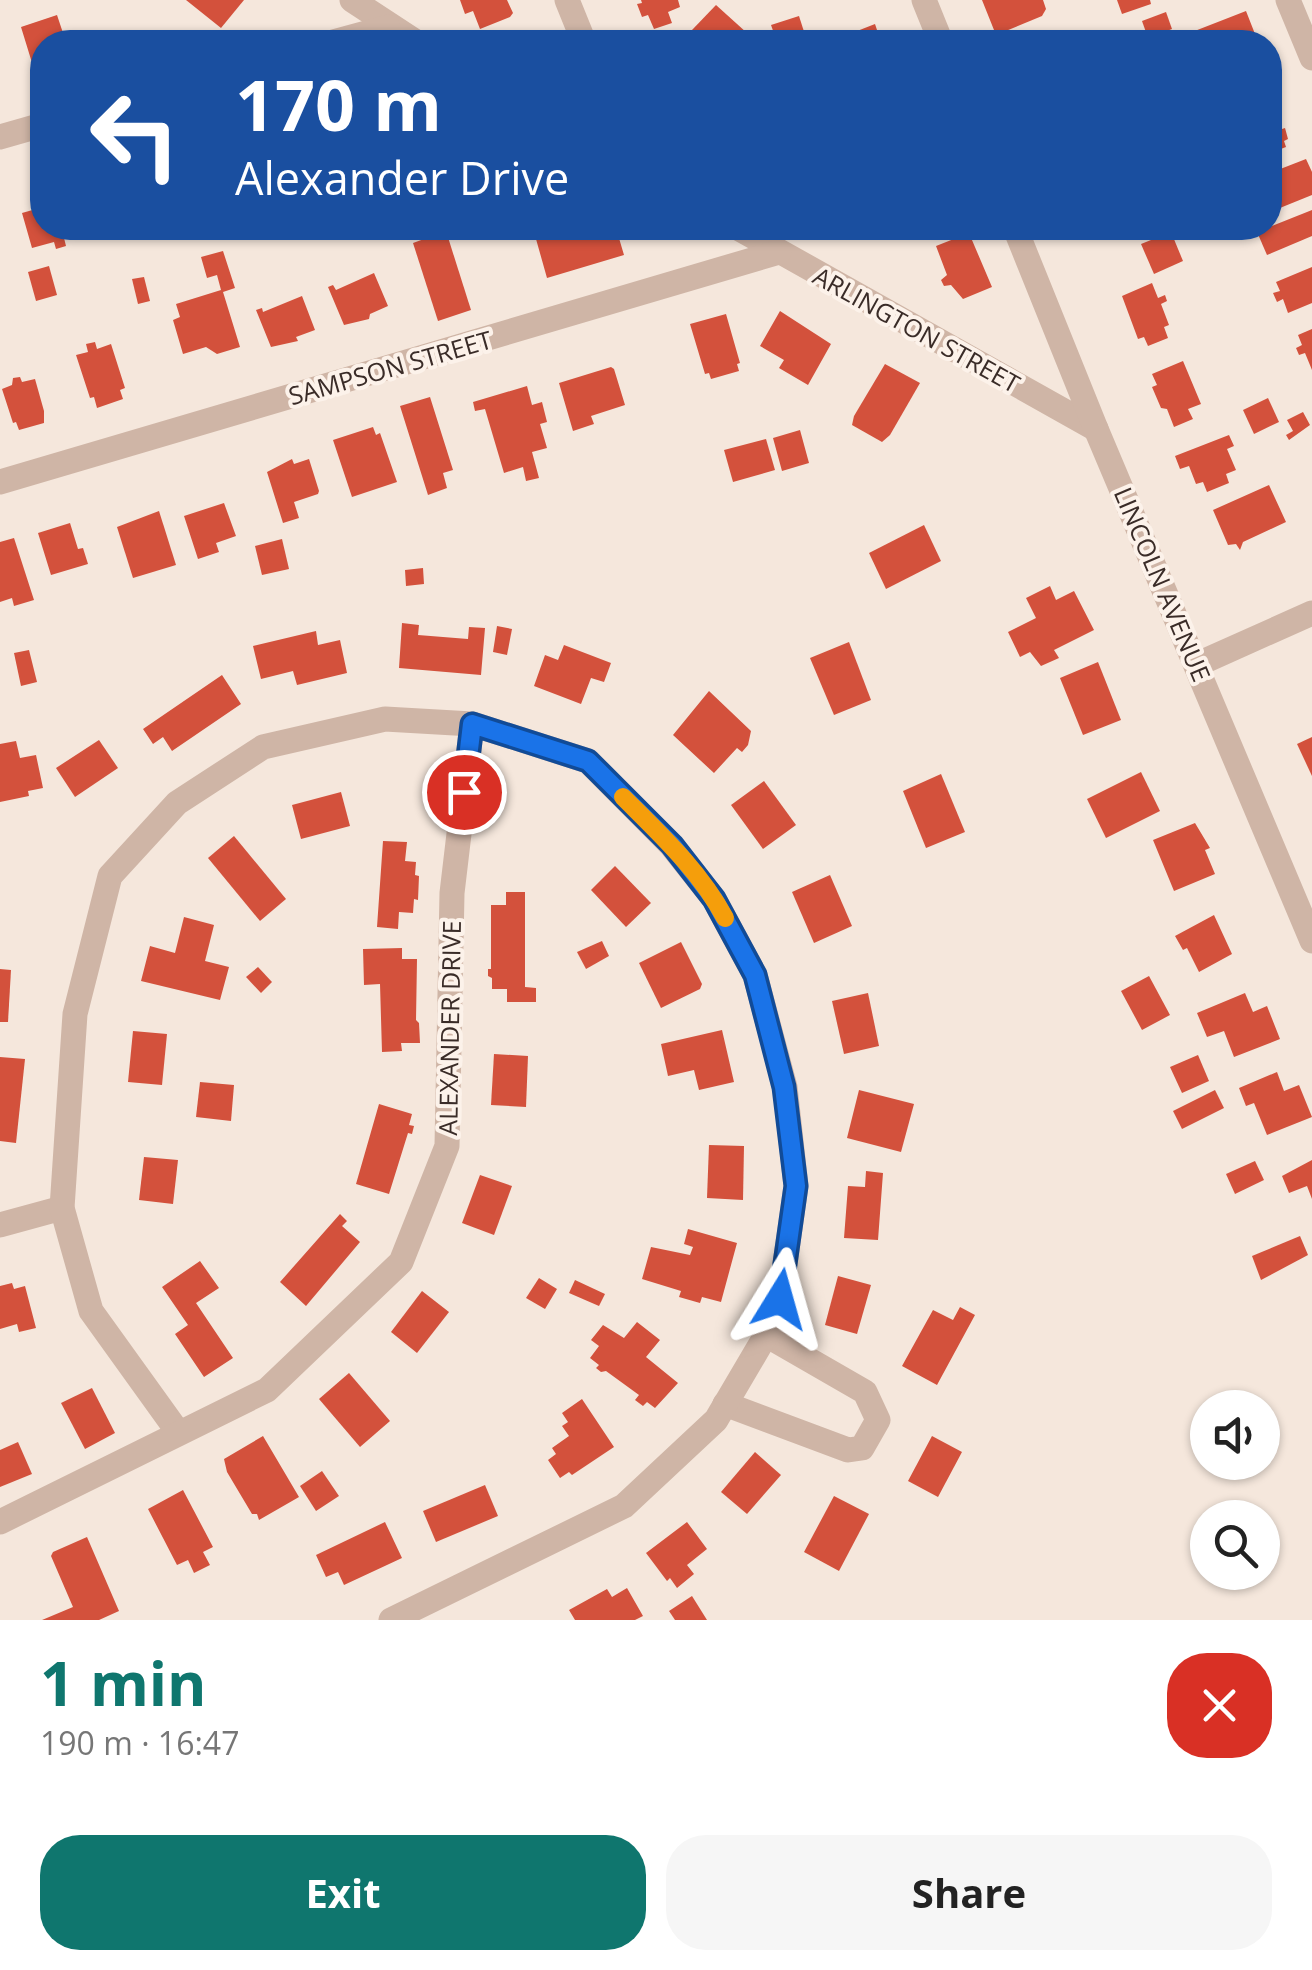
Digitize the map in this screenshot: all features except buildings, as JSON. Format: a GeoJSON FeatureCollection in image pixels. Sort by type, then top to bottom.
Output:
{"type":"FeatureCollection","features":[{"type":"Feature","properties":{"kind":"street"},"geometry":{"type":"LineString","coordinates":[[352,0],[395,30]]}},
{"type":"Feature","properties":{"kind":"street"},"geometry":{"type":"LineString","coordinates":[[567,0],[579,30]]}},
{"type":"Feature","properties":{"kind":"street"},"geometry":{"type":"LineString","coordinates":[[924,0],[937,30]]}},
{"type":"Feature","properties":{"kind":"street"},"geometry":{"type":"LineString","coordinates":[[1288,0],[1312,58]]}},
{"type":"Feature","properties":{"kind":"street"},"geometry":{"type":"LineString","coordinates":[[374,30],[388,26]]}},
{"type":"Feature","properties":{"kind":"street"},"geometry":{"type":"LineString","coordinates":[[0,137],[30,128]]}},
{"type":"Feature","properties":{"kind":"street","name":"ARLINGTON STREET"},"geometry":{"type":"LineString","coordinates":[[758,240],[1096,429]]}},
{"type":"Feature","properties":{"kind":"street","name":"LINCOLN AVENUE"},"geometry":{"type":"LineString","coordinates":[[1021,240],[1096,429],[1312,941]]}},
{"type":"Feature","properties":{"kind":"street","name":"SAMPSON STREET"},"geometry":{"type":"LineString","coordinates":[[0,482],[779,252]]}},
{"type":"Feature","properties":{"kind":"street"},"geometry":{"type":"LineString","coordinates":[[1198,664],[1312,613]]}},
{"type":"Feature","properties":{"kind":"street"},"geometry":{"type":"LineString","coordinates":[[178,1432],[91,1311],[62,1208],[76,1014],[110,876],[177,803],[263,747],[385,719],[472,724],[588,761],[672,845],[714,899],[755,975],[784,1087],[796,1186],[780,1299],[766,1335],[716,1420],[624,1506],[391,1620]]}},
{"type":"Feature","properties":{"kind":"street","name":"ALEXANDER DRIVE"},"geometry":{"type":"LineString","coordinates":[[0,1522],[267,1390],[401,1262],[447,1146],[452,893],[472,724]]}},
{"type":"Feature","properties":{"kind":"street"},"geometry":{"type":"LineString","coordinates":[[0,1225],[62,1208]]}},
{"type":"Feature","properties":{"kind":"street"},"geometry":{"type":"LineString","coordinates":[[726,1404],[848,1450],[862,1448],[878,1420],[865,1392],[766,1335]]}},
{"type":"Feature","properties":{"kind":"slow traffic"},"geometry":{"type":"LineString","coordinates":[[623,797],[672,845],[725,918]]}},
{"type":"Feature","properties":{"kind":"route"},"geometry":{"type":"LineString","coordinates":[[464,792],[472,724],[588,761],[672,845],[714,899],[755,975],[784,1087],[796,1186],[780,1299]]}}]}
